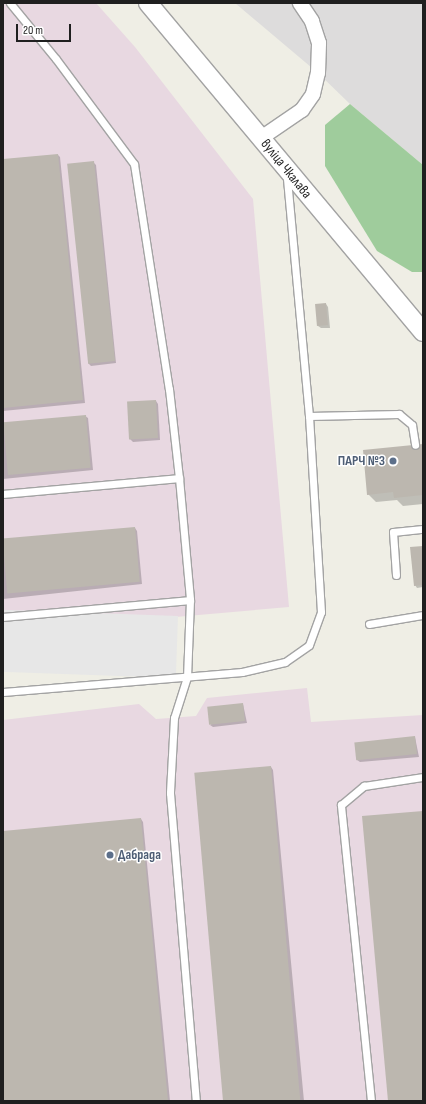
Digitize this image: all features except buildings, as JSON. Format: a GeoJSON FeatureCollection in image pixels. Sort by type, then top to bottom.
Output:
{"type":"FeatureCollection","features":[{"type":"Feature","properties":{"kind":"street","name":"вуліца Чкалава"},"geometry":{"type":"LineString","coordinates":[[148,3],[423,333]]}},
{"type":"Feature","properties":{"kind":"street"},"geometry":{"type":"LineString","coordinates":[[261,138],[302,110],[313,94],[318,73],[319,43],[312,21],[300,3]]}},
{"type":"Feature","properties":{"kind":"lane"},"geometry":{"type":"LineString","coordinates":[[10,3],[56,59],[134,164],[169,389],[190,600],[188,677],[174,718],[170,794],[196,1101]]}},
{"type":"Feature","properties":{"kind":"lane"},"geometry":{"type":"LineString","coordinates":[[3,692],[242,672],[285,662],[309,645],[321,612],[308,416],[287,170]]}},
{"type":"Feature","properties":{"kind":"lane"},"geometry":{"type":"LineString","coordinates":[[308,416],[399,414],[412,425],[415,445]]}},
{"type":"Feature","properties":{"kind":"lane"},"geometry":{"type":"LineString","coordinates":[[3,494],[179,478]]}},
{"type":"Feature","properties":{"kind":"lane"},"geometry":{"type":"LineString","coordinates":[[396,575],[393,532],[423,529]]}},
{"type":"Feature","properties":{"kind":"lane"},"geometry":{"type":"LineString","coordinates":[[3,617],[190,600]]}},
{"type":"Feature","properties":{"kind":"lane"},"geometry":{"type":"LineString","coordinates":[[369,624],[423,615]]}},
{"type":"Feature","properties":{"kind":"lane"},"geometry":{"type":"LineString","coordinates":[[371,1101],[341,805],[364,786],[423,777]]}},
{"type":"Feature","properties":{"kind":"shaded area"},"geometry":{"type":"Polygon","coordinates":[[[3,3],[96,3],[135,47],[253,199],[289,607],[3,632],[3,3]]]}},
{"type":"Feature","properties":{"kind":"shaded area"},"geometry":{"type":"Polygon","coordinates":[[[235,3],[423,3],[423,165],[350,104],[318,73],[235,3]]]}},
{"type":"Feature","properties":{"kind":"shaded area"},"geometry":{"type":"Polygon","coordinates":[[[3,610],[178,616],[176,678],[3,672],[3,610]]]}},
{"type":"Feature","properties":{"kind":"shaded area"},"geometry":{"type":"Polygon","coordinates":[[[307,688],[311,722],[423,715],[423,1101],[3,1101],[3,720],[139,704],[156,719],[196,716],[207,698],[307,688]]]}},
{"type":"Feature","properties":{"kind":"green space"},"geometry":{"type":"Polygon","coordinates":[[[350,104],[423,165],[423,272],[412,272],[377,251],[325,166],[325,125],[350,104]]]}},
{"type":"Feature","properties":{"kind":"place","name":"ПАРЧ №3"},"geometry":{"type":"Point","coordinates":[393,461]}},
{"type":"Feature","properties":{"kind":"place","name":"Дабрада"},"geometry":{"type":"Point","coordinates":[110,855]}}]}
